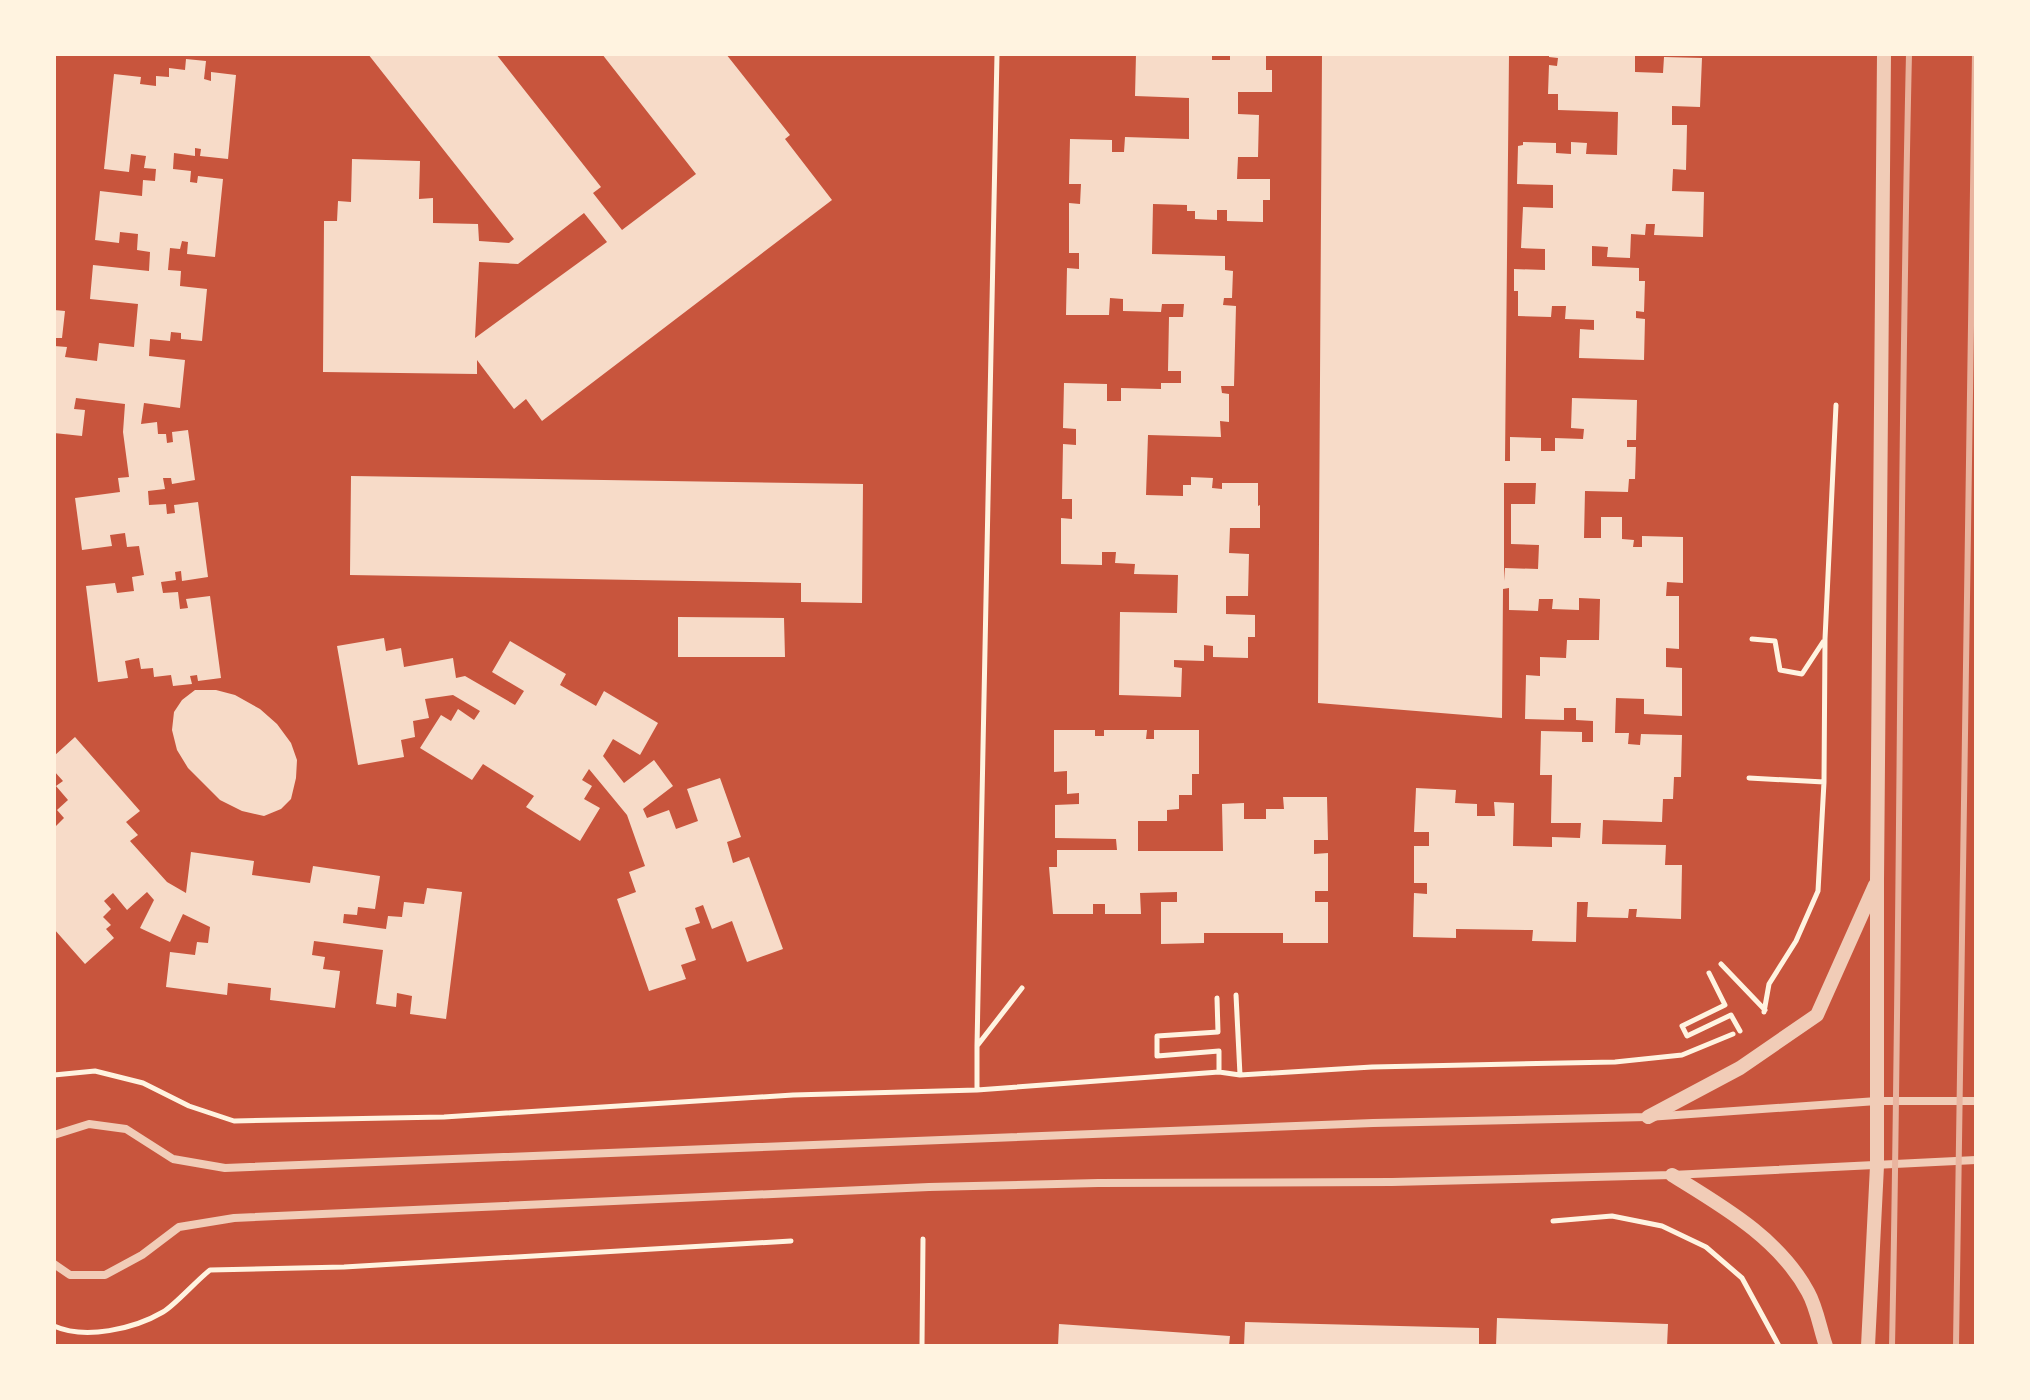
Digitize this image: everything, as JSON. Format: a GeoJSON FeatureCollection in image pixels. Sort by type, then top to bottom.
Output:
{"type":"FeatureCollection","features":[{"type":"Feature","properties":{"kind":"street"},"geometry":{"type":"LineString","coordinates":[[1868,1346],[1877,1166],[1884,54]]}},
{"type":"Feature","properties":{"kind":"street"},"geometry":{"type":"LineString","coordinates":[[1648,1117],[1740,1068],[1817,1015],[1877,881]]}},
{"type":"Feature","properties":{"kind":"street"},"geometry":{"type":"LineString","coordinates":[[54,1135],[89,1124],[126,1129],[173,1159],[225,1168],[1373,1123],[1648,1117],[1877,1101],[1976,1101]]}},
{"type":"Feature","properties":{"kind":"street"},"geometry":{"type":"LineString","coordinates":[[54,1264],[70,1275],[105,1275],[142,1255],[179,1227],[234,1218],[929,1187],[1392,1182],[1672,1175],[1976,1160]]}},
{"type":"Feature","properties":{"kind":"street"},"geometry":{"type":"LineString","coordinates":[[1672,1175],[1740,1217],[1778,1252],[1809,1293],[1826,1346]]}},
{"type":"Feature","properties":{"kind":"path"},"geometry":{"type":"LineString","coordinates":[[977,1090],[997,54]]}},
{"type":"Feature","properties":{"kind":"path"},"geometry":{"type":"LineString","coordinates":[[1757,1017],[1766,1010],[1769,984],[1796,941],[1818,891],[1836,405]]}},
{"type":"Feature","properties":{"kind":"path"},"geometry":{"type":"LineString","coordinates":[[1752,639],[1775,641],[1780,670],[1802,674],[1825,639]]}},
{"type":"Feature","properties":{"kind":"path"},"geometry":{"type":"LineString","coordinates":[[1749,778],[1824,782]]}},
{"type":"Feature","properties":{"kind":"path"},"geometry":{"type":"LineString","coordinates":[[1721,964],[1766,1010]]}},
{"type":"Feature","properties":{"kind":"path"},"geometry":{"type":"LineString","coordinates":[[1709,973],[1725,1005],[1682,1026],[1687,1036],[1731,1015],[1740,1031]]}},
{"type":"Feature","properties":{"kind":"path"},"geometry":{"type":"LineString","coordinates":[[977,1046],[1022,988]]}},
{"type":"Feature","properties":{"kind":"path"},"geometry":{"type":"LineString","coordinates":[[1236,995],[1240,1075]]}},
{"type":"Feature","properties":{"kind":"path"},"geometry":{"type":"LineString","coordinates":[[1217,998],[1218,1032],[1157,1036],[1157,1056],[1219,1051],[1219,1072]]}},
{"type":"Feature","properties":{"kind":"path"},"geometry":{"type":"LineString","coordinates":[[54,1075],[95,1071],[143,1083],[189,1106],[234,1121],[444,1117],[793,1095],[977,1090],[1219,1072],[1240,1075],[1372,1067],[1615,1062],[1682,1055],[1740,1031],[1749,1024]]}},
{"type":"Feature","properties":{"kind":"path"},"geometry":{"type":"LineString","coordinates":[[1553,1221],[1612,1216],[1662,1226],[1706,1247],[1742,1278],[1779,1346]]}},
{"type":"Feature","properties":{"kind":"path"},"geometry":{"type":"LineString","coordinates":[[922,1346],[923,1239]]}},
{"type":"Feature","properties":{"kind":"path"},"geometry":{"type":"LineString","coordinates":[[54,1326],[68,1332],[134,1325],[166,1311],[210,1270],[344,1267],[791,1241]]}},
{"type":"Feature","properties":{"kind":"building"},"geometry":{"type":"Polygon","coordinates":[[[368,54],[496,54],[601,187],[593,193],[622,230],[696,174],[602,54],[726,54],[790,135],[785,139],[832,200],[542,421],[526,399],[514,409],[477,360],[477,374],[323,372],[324,221],[337,221],[338,201],[351,202],[352,159],[420,161],[419,199],[433,198],[433,223],[478,224],[479,241],[509,243],[514,239],[368,54]],[[584,213],[518,264],[479,262],[475,338],[607,242],[584,213]]]}},
{"type":"Feature","properties":{"kind":"building"},"geometry":{"type":"Polygon","coordinates":[[[1136,54],[1212,54],[1212,60],[1230,60],[1230,54],[1266,54],[1266,70],[1272,70],[1272,92],[1238,92],[1238,114],[1259,115],[1258,157],[1238,157],[1237,179],[1270,179],[1270,200],[1263,200],[1263,222],[1227,221],[1227,210],[1217,210],[1217,220],[1195,219],[1195,211],[1187,211],[1187,205],[1153,204],[1152,254],[1225,256],[1225,270],[1233,271],[1232,298],[1224,298],[1223,305],[1236,306],[1234,386],[1221,386],[1222,393],[1229,394],[1229,422],[1220,421],[1221,437],[1148,435],[1146,495],[1183,496],[1183,485],[1191,485],[1191,477],[1213,478],[1212,488],[1222,489],[1222,483],[1258,483],[1260,505],[1260,528],[1230,528],[1229,553],[1249,554],[1248,596],[1226,596],[1226,614],[1255,615],[1255,637],[1248,637],[1248,658],[1213,657],[1213,646],[1204,645],[1204,661],[1174,660],[1174,667],[1182,668],[1181,697],[1119,695],[1120,612],[1177,613],[1178,575],[1134,574],[1135,564],[1115,563],[1116,552],[1102,552],[1102,565],[1061,564],[1061,518],[1072,519],[1072,499],[1062,499],[1063,444],[1076,445],[1076,429],[1063,428],[1064,383],[1107,384],[1107,401],[1121,401],[1121,388],[1161,389],[1161,383],[1181,383],[1181,371],[1168,371],[1169,317],[1183,317],[1184,304],[1162,304],[1161,312],[1123,311],[1123,299],[1110,298],[1109,315],[1066,315],[1067,268],[1079,269],[1079,253],[1069,253],[1069,203],[1080,204],[1081,184],[1069,184],[1070,139],[1112,140],[1112,152],[1124,152],[1125,137],[1189,139],[1189,98],[1135,96],[1136,54]]]}},
{"type":"Feature","properties":{"kind":"building"},"geometry":{"type":"Polygon","coordinates":[[[1322,54],[1509,54],[1505,461],[1510,461],[1510,437],[1541,438],[1541,451],[1555,451],[1555,438],[1583,439],[1584,429],[1571,428],[1572,398],[1637,400],[1636,440],[1627,440],[1627,447],[1636,447],[1635,479],[1629,479],[1628,492],[1585,491],[1584,538],[1601,538],[1601,517],[1622,517],[1622,539],[1634,540],[1633,547],[1642,547],[1642,536],[1683,537],[1683,583],[1667,582],[1666,596],[1679,596],[1679,649],[1666,648],[1666,667],[1682,668],[1682,716],[1644,714],[1644,699],[1616,698],[1615,733],[1629,733],[1628,744],[1640,745],[1641,734],[1682,735],[1681,777],[1674,777],[1673,799],[1663,799],[1662,822],[1603,820],[1602,844],[1666,845],[1665,865],[1682,865],[1681,919],[1636,917],[1637,909],[1629,909],[1628,918],[1587,917],[1588,902],[1577,902],[1576,942],[1532,941],[1533,930],[1456,929],[1456,938],[1413,937],[1414,893],[1427,894],[1427,883],[1414,883],[1414,846],[1429,846],[1429,832],[1414,832],[1416,788],[1456,790],[1455,803],[1477,804],[1477,816],[1495,816],[1494,802],[1514,803],[1513,846],[1552,847],[1552,837],[1580,838],[1581,823],[1551,823],[1552,775],[1540,775],[1541,731],[1582,732],[1582,742],[1593,742],[1593,721],[1576,720],[1576,708],[1564,708],[1564,720],[1525,719],[1526,675],[1540,676],[1540,657],[1566,658],[1567,640],[1599,640],[1600,599],[1579,598],[1579,610],[1552,609],[1553,599],[1539,599],[1538,611],[1509,610],[1509,588],[1503,589],[1502,718],[1318,703],[1322,54]],[[1504,483],[1504,581],[1505,568],[1538,569],[1539,545],[1511,544],[1511,504],[1535,504],[1536,483],[1504,483]]]}},
{"type":"Feature","properties":{"kind":"building"},"geometry":{"type":"Polygon","coordinates":[[[1549,54],[1635,54],[1635,72],[1663,73],[1664,57],[1702,58],[1700,107],[1672,106],[1672,125],[1687,125],[1686,170],[1673,169],[1672,191],[1704,192],[1703,237],[1654,235],[1655,224],[1646,224],[1645,235],[1631,234],[1630,258],[1607,257],[1608,247],[1592,246],[1592,266],[1639,268],[1639,281],[1645,281],[1644,312],[1636,311],[1636,318],[1645,319],[1644,360],[1579,358],[1580,329],[1594,330],[1594,320],[1565,319],[1566,306],[1552,306],[1551,317],[1518,316],[1514,269],[1545,270],[1545,249],[1521,248],[1523,207],[1553,208],[1553,185],[1517,184],[1518,146],[1523,142],[1556,143],[1556,153],[1571,154],[1571,142],[1587,143],[1586,154],[1617,155],[1618,112],[1558,110],[1558,94],[1548,94],[1549,65],[1557,66],[1558,58],[1549,57],[1549,54]]]}},
{"type":"Feature","properties":{"kind":"building"},"geometry":{"type":"Polygon","coordinates":[[[186,59],[206,61],[204,79],[211,81],[211,72],[236,75],[228,159],[200,156],[201,149],[195,148],[195,156],[174,153],[173,169],[191,171],[190,182],[197,183],[198,176],[223,179],[215,257],[187,254],[188,242],[182,241],[180,249],[170,248],[168,270],[181,271],[180,286],[207,289],[202,341],[181,339],[181,333],[171,332],[170,341],[150,339],[149,356],[185,360],[180,408],[144,403],[141,424],[157,422],[158,434],[166,434],[167,443],[173,442],[172,432],[188,430],[195,480],[172,484],[171,478],[163,478],[165,489],[148,491],[149,505],[166,504],[167,514],[175,513],[174,505],[198,502],[208,577],[182,581],[181,571],[175,572],[176,580],[161,582],[163,593],[178,592],[180,609],[188,608],[186,599],[210,596],[221,678],[198,681],[197,675],[190,676],[192,684],[173,686],[171,675],[154,677],[153,668],[141,669],[139,658],[125,661],[128,678],[98,682],[86,586],[115,583],[117,593],[134,591],[132,577],[144,575],[139,546],[127,547],[125,533],[110,535],[112,546],[82,550],[75,498],[120,492],[118,478],[129,477],[123,432],[125,404],[76,398],[74,409],[85,410],[82,436],[54,433],[54,346],[67,347],[65,357],[97,361],[99,343],[134,347],[138,304],[90,299],[93,265],[149,271],[150,252],[137,250],[138,234],[120,232],[119,243],[95,240],[100,191],[142,196],[143,180],[155,181],[156,169],[144,168],[146,156],[131,154],[129,172],[104,169],[114,74],[141,77],[140,84],[156,86],[156,76],[169,77],[169,68],[185,70],[186,59]]]}},
{"type":"Feature","properties":{"kind":"building"},"geometry":{"type":"Polygon","coordinates":[[[54,310],[65,311],[62,338],[54,338],[54,310]]]}},
{"type":"Feature","properties":{"kind":"building"},"geometry":{"type":"Polygon","coordinates":[[[351,476],[863,484],[862,603],[801,602],[801,583],[350,575],[351,476]]]}},
{"type":"Feature","properties":{"kind":"building"},"geometry":{"type":"Polygon","coordinates":[[[678,617],[784,618],[785,657],[678,657],[678,617]]]}},
{"type":"Feature","properties":{"kind":"building"},"geometry":{"type":"Polygon","coordinates":[[[384,638],[386,651],[401,648],[404,667],[453,658],[456,678],[465,676],[515,705],[524,691],[492,672],[510,641],[566,674],[560,685],[596,706],[604,691],[658,723],[640,755],[613,739],[603,756],[624,783],[654,760],[673,786],[643,809],[647,818],[669,810],[676,829],[698,821],[687,789],[720,778],[741,837],[727,842],[733,863],[749,857],[783,949],[747,962],[732,921],[712,929],[703,905],[695,908],[700,923],[685,928],[696,960],[681,965],[686,979],[649,991],[617,899],[636,892],[629,872],[645,866],[627,815],[589,769],[582,780],[592,786],[584,799],[600,808],[580,841],[526,807],[534,796],[483,764],[472,780],[420,748],[441,715],[451,721],[458,709],[474,720],[480,711],[453,695],[425,699],[429,718],[413,721],[415,737],[401,740],[404,757],[358,765],[337,646],[384,638]]]}},
{"type":"Feature","properties":{"kind":"building"},"geometry":{"type":"Polygon","coordinates":[[[195,690],[216,690],[235,695],[260,709],[277,724],[291,743],[297,760],[296,778],[291,799],[281,809],[264,816],[242,811],[220,800],[188,768],[177,750],[172,730],[174,712],[182,700],[195,690]]]}},
{"type":"Feature","properties":{"kind":"building"},"geometry":{"type":"Polygon","coordinates":[[[1054,730],[1095,730],[1095,736],[1104,736],[1104,730],[1147,730],[1146,739],[1154,739],[1154,730],[1199,730],[1199,774],[1192,774],[1192,795],[1179,795],[1179,809],[1167,810],[1167,821],[1138,821],[1138,851],[1223,851],[1222,804],[1244,803],[1244,819],[1266,819],[1266,809],[1284,809],[1283,797],[1327,797],[1328,840],[1314,840],[1314,854],[1328,853],[1328,891],[1315,891],[1315,902],[1328,902],[1328,943],[1283,943],[1283,933],[1204,933],[1204,943],[1161,944],[1161,902],[1177,902],[1177,892],[1140,893],[1141,914],[1105,914],[1105,904],[1093,904],[1093,914],[1053,914],[1049,867],[1057,867],[1057,850],[1117,850],[1116,839],[1055,838],[1055,805],[1079,804],[1079,793],[1067,794],[1067,771],[1054,772],[1054,730]]]}},
{"type":"Feature","properties":{"kind":"building"},"geometry":{"type":"Polygon","coordinates":[[[75,737],[140,811],[126,822],[138,835],[130,841],[167,882],[186,893],[191,852],[254,861],[252,875],[310,883],[313,866],[380,876],[375,909],[358,907],[357,915],[344,914],[343,923],[386,929],[388,916],[402,917],[404,902],[424,904],[427,888],[462,892],[446,1019],[410,1014],[412,996],[397,993],[396,1007],[376,1004],[383,950],[314,941],[312,955],[325,957],[323,969],[340,971],[335,1008],[270,1000],[271,988],[228,983],[227,995],[166,987],[170,952],[195,955],[197,942],[208,943],[210,927],[183,914],[170,942],[140,928],[154,900],[147,892],[127,910],[113,893],[104,901],[111,909],[103,917],[111,925],[106,929],[114,938],[85,964],[54,929],[54,823],[56,826],[64,818],[57,810],[68,800],[56,786],[63,781],[54,771],[54,756],[75,737]]]}},
{"type":"Feature","properties":{"kind":"building"},"geometry":{"type":"Polygon","coordinates":[[[1497,1318],[1668,1324],[1667,1346],[1496,1346],[1497,1318]]]}},
{"type":"Feature","properties":{"kind":"building"},"geometry":{"type":"Polygon","coordinates":[[[1245,1322],[1479,1328],[1479,1346],[1244,1346],[1245,1322]]]}},
{"type":"Feature","properties":{"kind":"building"},"geometry":{"type":"Polygon","coordinates":[[[1059,1324],[1230,1336],[1229,1346],[1058,1346],[1059,1324]]]}},
{"type":"Feature","properties":{"kind":"railway"},"geometry":{"type":"LineString","coordinates":[[1892,1346],[1909,54]]}},
{"type":"Feature","properties":{"kind":"railway"},"geometry":{"type":"LineString","coordinates":[[1956,1346],[1975,54]]}}]}
